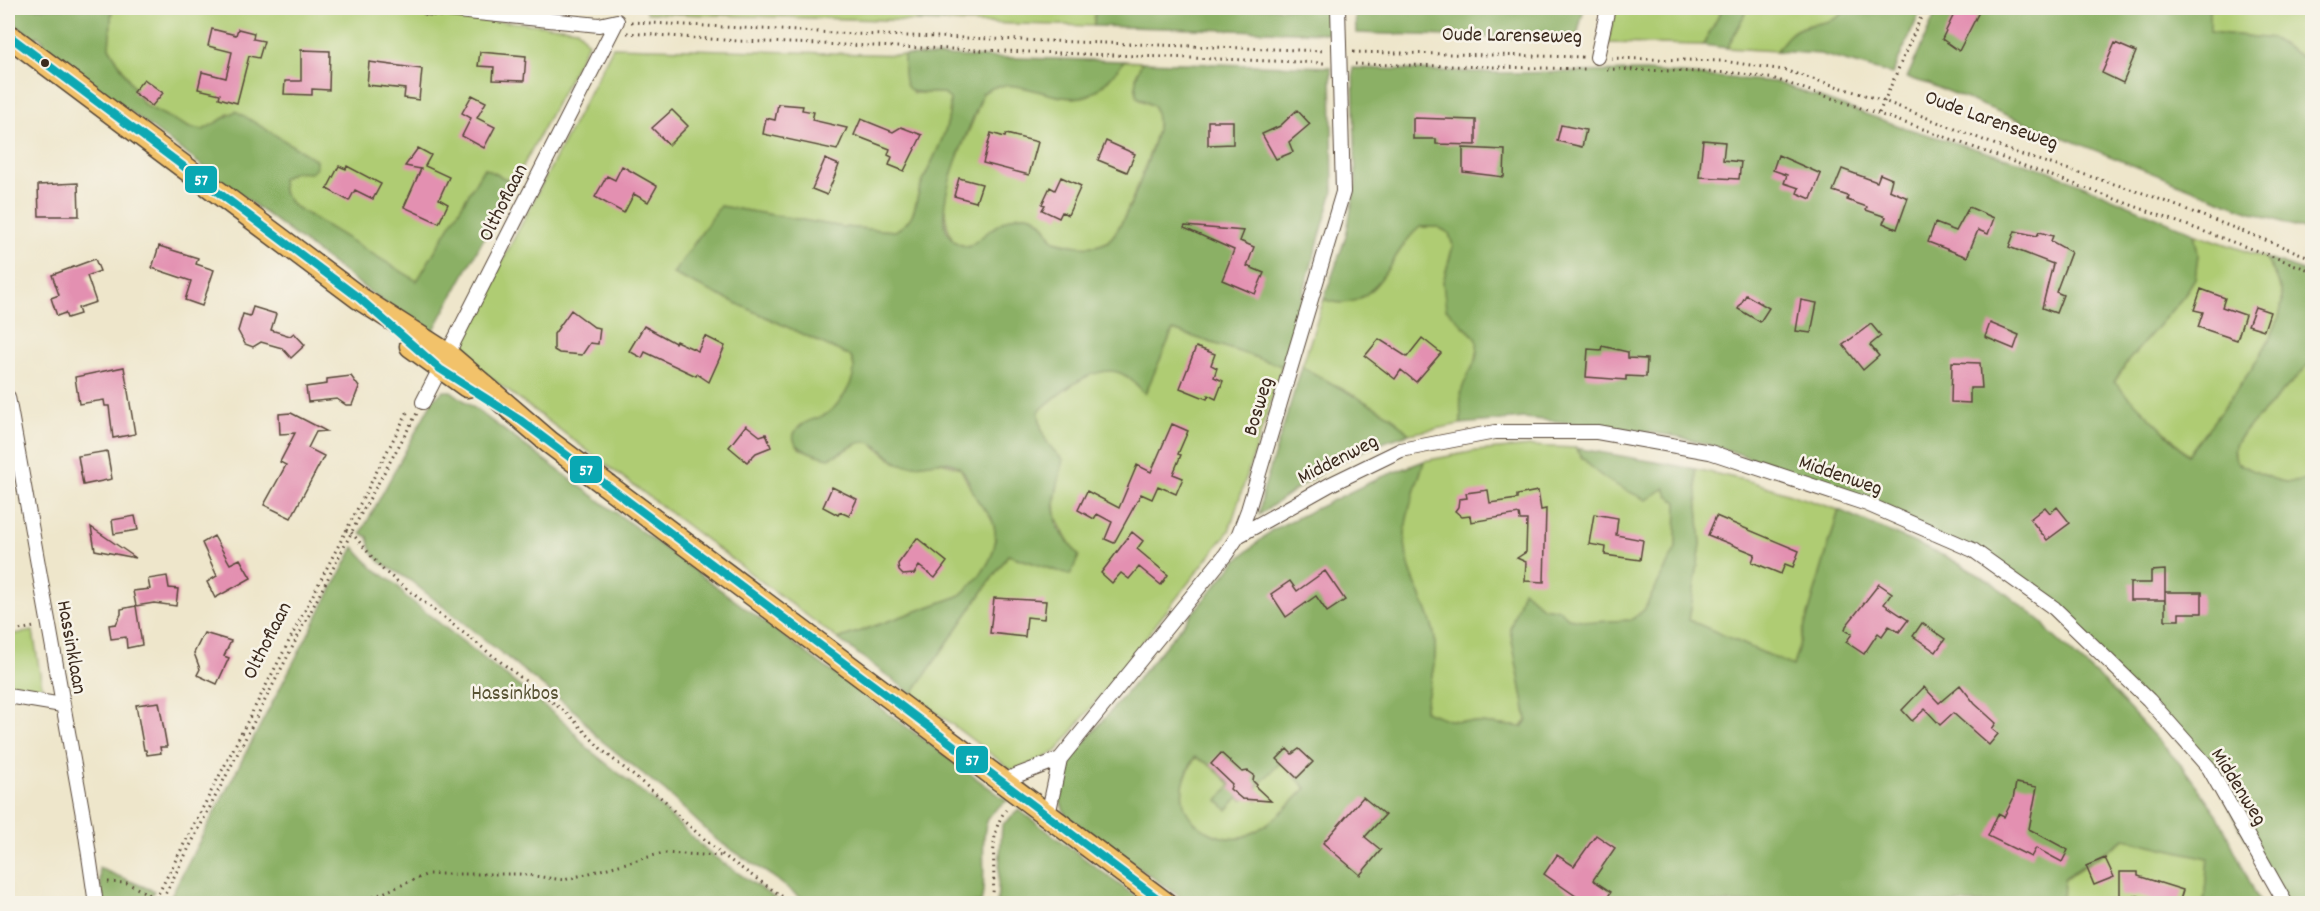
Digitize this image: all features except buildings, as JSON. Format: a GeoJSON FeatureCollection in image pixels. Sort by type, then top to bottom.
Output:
{"type":"FeatureCollection","features":[{"type":"Feature","properties":{"kind":"main road"},"geometry":{"type":"LineString","coordinates":[[8,35],[1166,903]]}},
{"type":"Feature","properties":{"kind":"street"},"geometry":{"type":"LineString","coordinates":[[427,8],[615,26]]}},
{"type":"Feature","properties":{"kind":"street","name":"Bosweg"},"geometry":{"type":"LineString","coordinates":[[1048,815],[1060,759],[1226,554],[1238,536],[1248,510],[1343,192],[1338,8]]}},
{"type":"Feature","properties":{"kind":"street"},"geometry":{"type":"LineString","coordinates":[[1597,57],[1608,8]]}},
{"type":"Feature","properties":{"kind":"street","name":"Olthoflaan"},"geometry":{"type":"LineString","coordinates":[[423,402],[615,26]]}},
{"type":"Feature","properties":{"kind":"street","name":"Hassinklaan"},"geometry":{"type":"LineString","coordinates":[[8,397],[96,903]]}},
{"type":"Feature","properties":{"kind":"street","name":"Middenweg"},"geometry":{"type":"LineString","coordinates":[[1238,536],[1330,484],[1401,450],[1495,432],[1597,432],[1710,452],[1867,504],[1973,550],[2054,608],[2149,699],[2209,768],[2286,903]]}},
{"type":"Feature","properties":{"kind":"street"},"geometry":{"type":"LineString","coordinates":[[8,696],[62,705]]}},
{"type":"Feature","properties":{"kind":"street"},"geometry":{"type":"LineString","coordinates":[[1002,781],[1060,759]]}},
{"type":"Feature","properties":{"kind":"path"},"geometry":{"type":"LineString","coordinates":[[1878,114],[1925,8]]}},
{"type":"Feature","properties":{"kind":"path","name":"Oude Larenseweg"},"geometry":{"type":"LineString","coordinates":[[615,26],[738,41],[1340,57],[1597,57],[1751,63],[1884,101],[2019,154],[2146,194],[2313,258]]}},
{"type":"Feature","properties":{"kind":"path","name":"Oude Larenseweg"},"geometry":{"type":"LineString","coordinates":[[615,26],[854,34],[1737,73],[1775,79],[1878,114],[2313,271]]}},
{"type":"Feature","properties":{"kind":"path","name":"Olthoflaan"},"geometry":{"type":"LineString","coordinates":[[153,903],[407,413],[423,402]]}},
{"type":"Feature","properties":{"kind":"path","name":"Olthoflaan"},"geometry":{"type":"LineString","coordinates":[[160,903],[351,532],[423,402]]}},
{"type":"Feature","properties":{"kind":"path"},"geometry":{"type":"LineString","coordinates":[[346,530],[351,532],[384,571],[569,715],[603,751],[665,801],[724,856],[793,903]]}},
{"type":"Feature","properties":{"kind":"path"},"geometry":{"type":"LineString","coordinates":[[8,632],[48,625]]}},
{"type":"Feature","properties":{"kind":"path"},"geometry":{"type":"LineString","coordinates":[[991,903],[999,820],[1005,810],[1023,797]]}},
{"type":"Feature","properties":{"kind":"path"},"geometry":{"type":"LineString","coordinates":[[357,903],[428,874],[519,874],[564,880],[663,853],[724,856]]}},
{"type":"Feature","properties":{"kind":"path"},"geometry":{"type":"LineString","coordinates":[[94,885],[107,882],[127,883],[168,903]]}},
{"type":"Feature","properties":{"kind":"green space"},"geometry":{"type":"Polygon","coordinates":[[[16,8],[112,8],[109,47],[144,105],[190,128],[203,130],[236,111],[316,160],[316,168],[311,173],[293,172],[282,179],[283,192],[292,205],[417,281],[484,168],[514,183],[430,337],[42,45],[44,41],[37,36],[34,39],[8,19],[16,8]]]}},
{"type":"Feature","properties":{"kind":"green space"},"geometry":{"type":"Polygon","coordinates":[[[112,8],[361,8],[577,29],[588,43],[514,183],[484,168],[417,282],[292,205],[283,192],[282,179],[293,172],[229,113],[216,124],[203,130],[190,128],[144,105],[109,47],[112,8]]]}},
{"type":"Feature","properties":{"kind":"green space"},"geometry":{"type":"Polygon","coordinates":[[[644,8],[914,8],[918,21],[647,13],[644,8]]]}},
{"type":"Feature","properties":{"kind":"green space"},"geometry":{"type":"Polygon","coordinates":[[[914,8],[944,8],[944,22],[918,21],[914,8]]]}},
{"type":"Feature","properties":{"kind":"green space"},"geometry":{"type":"Polygon","coordinates":[[[944,8],[1095,8],[1094,26],[944,22],[944,8]]]}},
{"type":"Feature","properties":{"kind":"green space"},"geometry":{"type":"Polygon","coordinates":[[[1095,8],[1329,8],[1330,33],[1094,26],[1095,8]]]}},
{"type":"Feature","properties":{"kind":"green space"},"geometry":{"type":"Polygon","coordinates":[[[1355,8],[1584,8],[1576,40],[1356,33],[1355,8]]]}},
{"type":"Feature","properties":{"kind":"green space"},"geometry":{"type":"Polygon","coordinates":[[[1615,8],[1723,8],[1703,45],[1608,43],[1615,8]]]}},
{"type":"Feature","properties":{"kind":"green space"},"geometry":{"type":"Polygon","coordinates":[[[1723,8],[1748,8],[1727,48],[1703,45],[1723,8]]]}},
{"type":"Feature","properties":{"kind":"green space"},"geometry":{"type":"Polygon","coordinates":[[[1748,8],[1848,8],[1835,19],[1796,30],[1776,51],[1727,48],[1748,8]]]}},
{"type":"Feature","properties":{"kind":"green space"},"geometry":{"type":"Polygon","coordinates":[[[1848,8],[1922,8],[1892,74],[1820,54],[1776,51],[1793,32],[1832,20],[1848,8]]]}},
{"type":"Feature","properties":{"kind":"green space"},"geometry":{"type":"Polygon","coordinates":[[[1938,8],[2210,8],[2210,32],[2273,39],[2312,63],[2312,232],[2240,208],[1929,84],[1907,78],[1938,8]]]}},
{"type":"Feature","properties":{"kind":"green space"},"geometry":{"type":"Polygon","coordinates":[[[2210,8],[2312,8],[2312,63],[2273,39],[2209,32],[2210,8]]]}},
{"type":"Feature","properties":{"kind":"green space"},"geometry":{"type":"Polygon","coordinates":[[[613,47],[904,55],[904,72],[913,93],[943,93],[950,99],[947,123],[940,145],[920,188],[915,209],[907,223],[900,228],[895,231],[843,227],[720,206],[673,274],[850,356],[854,371],[845,395],[828,413],[796,430],[795,441],[800,449],[837,455],[860,442],[870,442],[895,462],[906,465],[938,461],[960,468],[975,497],[990,516],[995,527],[996,538],[990,560],[984,570],[959,596],[838,639],[467,360],[463,350],[473,318],[613,47]]]}},
{"type":"Feature","properties":{"kind":"green space"},"geometry":{"type":"Polygon","coordinates":[[[904,55],[1124,61],[1102,86],[1086,96],[1073,98],[1006,85],[993,87],[982,94],[959,153],[945,202],[945,223],[952,239],[968,247],[1002,222],[1021,215],[1031,216],[1040,221],[1054,241],[1060,243],[1093,246],[1105,243],[1112,237],[1129,209],[1137,190],[1157,129],[1154,106],[1137,97],[1136,79],[1142,62],[1331,67],[1333,191],[1282,366],[1173,330],[1145,394],[1134,382],[1120,373],[1099,372],[1076,382],[1039,411],[1045,438],[1063,460],[1054,503],[1058,528],[1079,556],[1070,575],[1008,555],[912,694],[838,639],[959,596],[976,580],[989,561],[995,540],[995,529],[991,517],[978,502],[962,470],[952,463],[901,464],[872,443],[867,442],[862,442],[829,458],[802,448],[794,439],[794,434],[802,424],[828,413],[845,394],[854,370],[850,356],[673,274],[720,206],[843,227],[895,231],[905,224],[913,212],[920,188],[944,134],[950,99],[943,93],[909,89],[904,78],[904,55]]]}},
{"type":"Feature","properties":{"kind":"green space"},"geometry":{"type":"Polygon","coordinates":[[[1124,61],[1142,62],[1136,76],[1140,100],[1154,106],[1157,115],[1157,130],[1136,191],[1112,237],[1105,243],[1093,246],[1060,243],[1054,241],[1041,221],[1032,216],[1023,215],[1003,222],[968,247],[954,242],[947,223],[945,205],[948,186],[953,167],[982,94],[993,87],[1006,85],[1073,98],[1086,96],[1102,86],[1124,61]]]}},
{"type":"Feature","properties":{"kind":"green space"},"geometry":{"type":"Polygon","coordinates":[[[1353,68],[1502,73],[1646,71],[1775,82],[1902,127],[2047,170],[2194,233],[2198,254],[2195,278],[2184,296],[2127,362],[2114,382],[2188,455],[2244,380],[2279,318],[2282,301],[2281,289],[2265,258],[2312,274],[2312,361],[2242,434],[2234,451],[2237,463],[2274,480],[2294,482],[2312,475],[2312,903],[2281,903],[2211,774],[2029,584],[1844,492],[1731,451],[1680,437],[1621,428],[1524,418],[1461,424],[1461,394],[1475,361],[1477,346],[1476,338],[1446,309],[1443,282],[1453,246],[1449,233],[1438,227],[1420,227],[1409,238],[1369,292],[1357,300],[1342,303],[1324,299],[1346,236],[1356,183],[1353,68]]]}},
{"type":"Feature","properties":{"kind":"green space"},"geometry":{"type":"Polygon","coordinates":[[[1420,227],[1438,227],[1449,233],[1453,246],[1443,282],[1461,324],[1476,338],[1478,344],[1473,370],[1461,392],[1461,424],[1409,434],[1391,416],[1302,367],[1324,299],[1342,303],[1357,300],[1369,292],[1409,238],[1420,227]]]}},
{"type":"Feature","properties":{"kind":"green space"},"geometry":{"type":"Polygon","coordinates":[[[2194,233],[2265,258],[2277,278],[2282,301],[2279,318],[2258,358],[2189,455],[2114,383],[2127,362],[2184,296],[2195,278],[2198,254],[2194,233]]]}},
{"type":"Feature","properties":{"kind":"green space"},"geometry":{"type":"Polygon","coordinates":[[[1173,330],[1282,366],[1229,531],[1057,751],[1036,762],[1012,770],[912,694],[1008,555],[1069,575],[1079,556],[1058,520],[1055,501],[1063,460],[1045,439],[1039,411],[1075,382],[1097,372],[1119,372],[1145,393],[1173,330]]]}},
{"type":"Feature","properties":{"kind":"green space"},"geometry":{"type":"Polygon","coordinates":[[[2312,361],[2312,475],[2303,480],[2284,482],[2274,480],[2236,463],[2234,446],[2242,434],[2312,361]]]}},
{"type":"Feature","properties":{"kind":"green space"},"geometry":{"type":"Polygon","coordinates":[[[1302,367],[1391,416],[1409,434],[1367,449],[1331,467],[1259,515],[1263,491],[1302,367]]]}},
{"type":"Feature","properties":{"kind":"green space"},"geometry":{"type":"Polygon","coordinates":[[[444,391],[451,391],[1007,801],[989,817],[986,826],[981,903],[807,903],[772,876],[718,841],[666,792],[597,737],[578,714],[411,581],[380,562],[372,552],[368,537],[361,533],[434,398],[444,391]]]}},
{"type":"Feature","properties":{"kind":"green space"},"geometry":{"type":"Polygon","coordinates":[[[1531,446],[1575,448],[1583,459],[1665,488],[1668,496],[1677,502],[1676,548],[1644,610],[1631,620],[1594,622],[1568,618],[1560,610],[1542,607],[1524,591],[1510,629],[1527,720],[1521,727],[1449,720],[1424,711],[1433,670],[1435,639],[1430,618],[1406,554],[1405,531],[1411,501],[1424,461],[1476,451],[1531,446]]]}},
{"type":"Feature","properties":{"kind":"green space"},"geometry":{"type":"Polygon","coordinates":[[[1575,448],[1695,469],[1701,544],[1689,620],[1793,666],[1839,510],[1947,557],[1991,582],[2041,621],[2050,633],[2105,683],[2182,766],[2217,814],[2260,903],[2204,903],[2208,858],[2125,839],[2064,878],[2063,903],[1189,903],[1066,816],[1060,788],[1070,760],[1236,561],[1272,530],[1379,478],[1424,461],[1409,511],[1405,541],[1409,566],[1430,618],[1435,639],[1433,670],[1424,711],[1449,720],[1522,727],[1527,720],[1510,629],[1523,590],[1542,607],[1560,610],[1568,618],[1594,622],[1631,620],[1644,610],[1676,548],[1677,502],[1668,496],[1665,488],[1647,500],[1607,480],[1575,448]],[[1195,757],[1189,768],[1183,788],[1185,808],[1198,825],[1208,832],[1224,837],[1239,838],[1258,830],[1284,810],[1306,788],[1281,762],[1256,787],[1262,796],[1257,800],[1248,796],[1243,801],[1239,797],[1227,810],[1218,801],[1231,784],[1209,764],[1195,757]]]}},
{"type":"Feature","properties":{"kind":"green space"},"geometry":{"type":"Polygon","coordinates":[[[1695,469],[1753,482],[1839,510],[1793,666],[1689,620],[1701,544],[1695,469]]]}},
{"type":"Feature","properties":{"kind":"green space","name":"Hassinkbos"},"geometry":{"type":"Polygon","coordinates":[[[354,547],[372,567],[398,586],[404,595],[568,725],[587,748],[656,803],[709,853],[782,903],[167,903],[354,547]]]}},
{"type":"Feature","properties":{"kind":"green space"},"geometry":{"type":"Polygon","coordinates":[[[33,631],[42,686],[32,692],[8,688],[8,635],[33,631]]]}},
{"type":"Feature","properties":{"kind":"green space"},"geometry":{"type":"Polygon","coordinates":[[[1196,757],[1220,774],[1239,797],[1248,796],[1257,800],[1262,796],[1256,787],[1281,762],[1306,788],[1284,810],[1249,835],[1239,838],[1219,836],[1197,825],[1185,808],[1182,798],[1185,778],[1196,757]]]}},
{"type":"Feature","properties":{"kind":"green space"},"geometry":{"type":"Polygon","coordinates":[[[1019,810],[1145,903],[997,903],[1002,825],[1019,810]]]}},
{"type":"Feature","properties":{"kind":"green space"},"geometry":{"type":"Polygon","coordinates":[[[2125,839],[2208,858],[2204,903],[2063,904],[2064,879],[2125,839]]]}},
{"type":"Feature","properties":{"kind":"green space"},"geometry":{"type":"Polygon","coordinates":[[[99,868],[154,891],[148,903],[102,903],[99,868]]]}},
{"type":"Feature","properties":{"kind":"transit line","name":"57"},"geometry":{"type":"LineString","coordinates":[[8,35],[359,298],[440,369],[520,420],[1165,904]]}}]}
